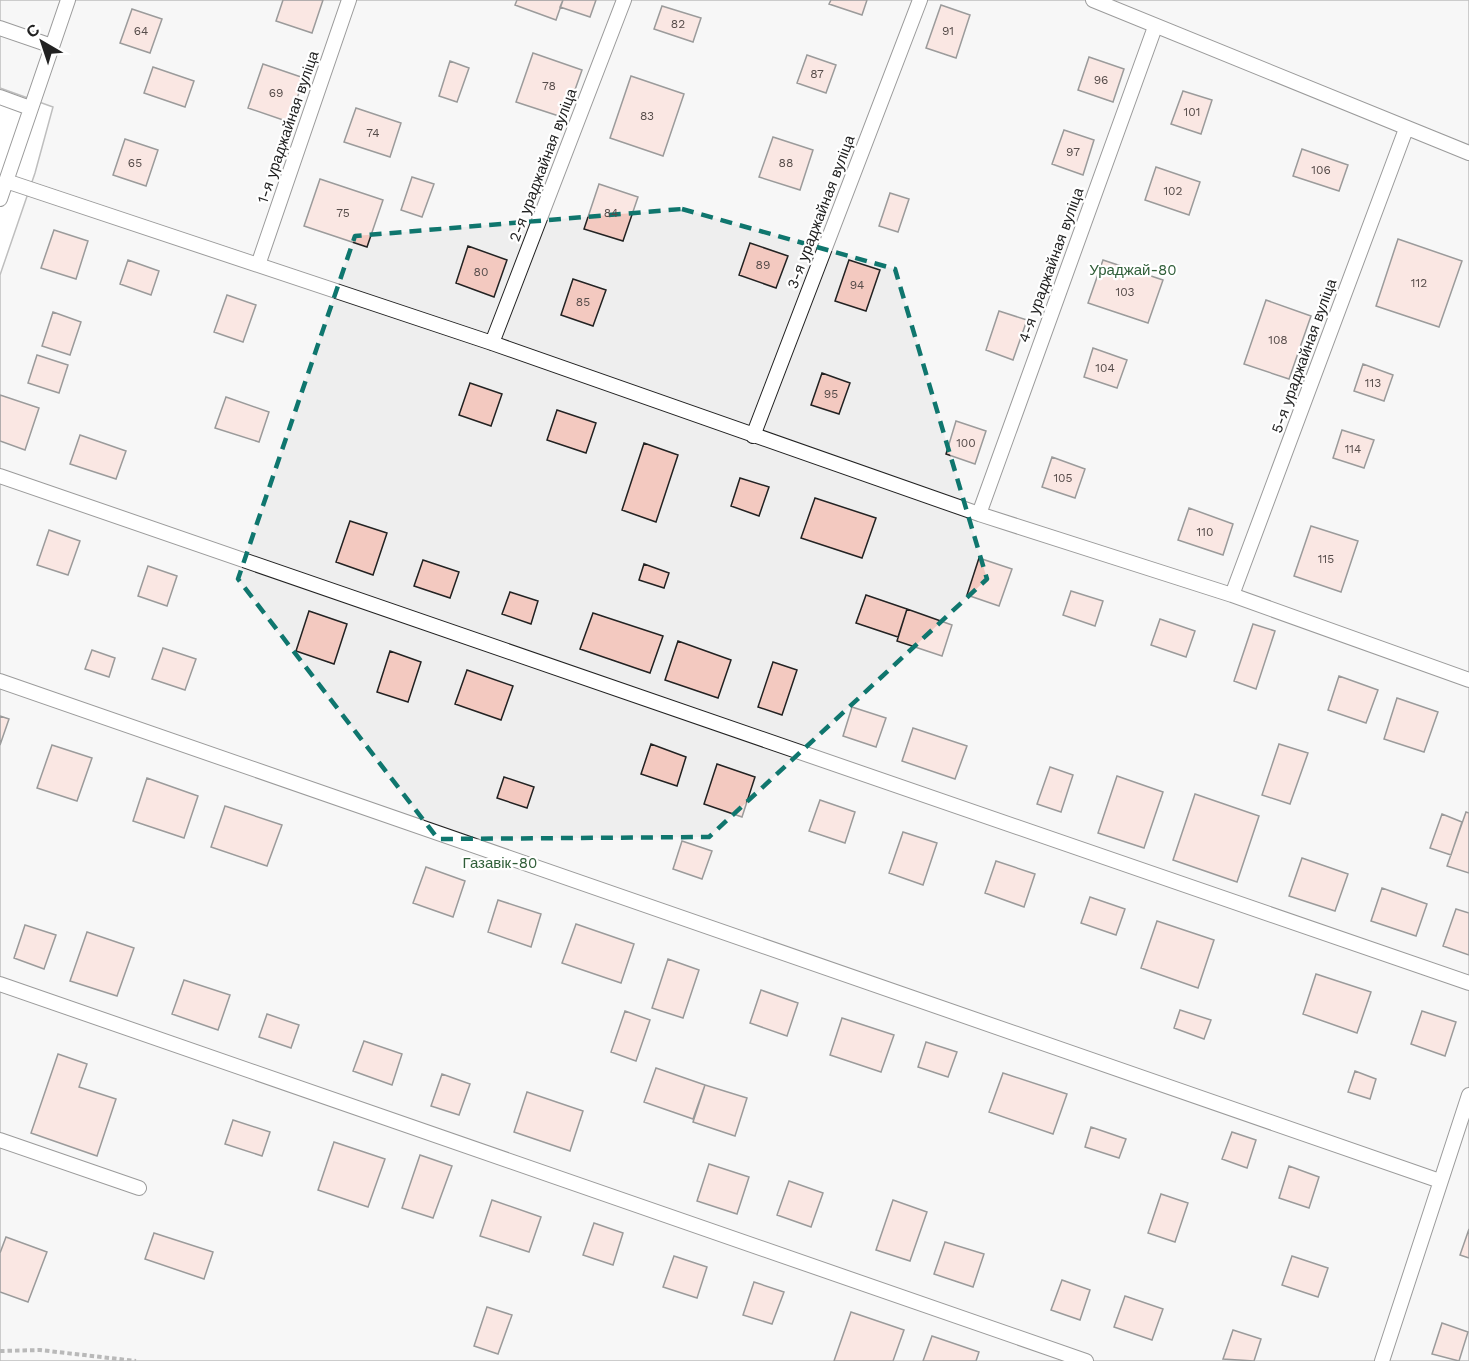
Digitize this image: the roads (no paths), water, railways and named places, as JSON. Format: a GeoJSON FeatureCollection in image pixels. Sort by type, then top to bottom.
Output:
{"type":"FeatureCollection","features":[{"type":"Feature","properties":{"kind":"lane"},"geometry":{"type":"LineString","coordinates":[[0,199],[68,0]]}},
{"type":"Feature","properties":{"kind":"lane","name":"1-я ураджайная вуліца"},"geometry":{"type":"LineString","coordinates":[[258,265],[349,0]]}},
{"type":"Feature","properties":{"kind":"lane","name":"2-я ураджайная вуліца"},"geometry":{"type":"LineString","coordinates":[[492,343],[624,0]]}},
{"type":"Feature","properties":{"kind":"lane","name":"3-я ураджайная вуліца"},"geometry":{"type":"LineString","coordinates":[[753,436],[920,0]]}},
{"type":"Feature","properties":{"kind":"lane"},"geometry":{"type":"LineString","coordinates":[[1093,0],[1469,153]]}},
{"type":"Feature","properties":{"kind":"lane","name":"4-я ураджайная вуліца"},"geometry":{"type":"LineString","coordinates":[[979,514],[1155,27]]}},
{"type":"Feature","properties":{"kind":"lane"},"geometry":{"type":"LineString","coordinates":[[0,28],[52,46]]}},
{"type":"Feature","properties":{"kind":"lane"},"geometry":{"type":"LineString","coordinates":[[0,98],[30,108]]}},
{"type":"Feature","properties":{"kind":"lane","name":"5-я ураджайная вуліца"},"geometry":{"type":"LineString","coordinates":[[1232,595],[1406,129]]}},
{"type":"Feature","properties":{"kind":"lane"},"geometry":{"type":"LineString","coordinates":[[6,181],[492,343],[979,514],[1232,595],[1469,680]]}},
{"type":"Feature","properties":{"kind":"lane"},"geometry":{"type":"LineString","coordinates":[[0,476],[1469,983]]}},
{"type":"Feature","properties":{"kind":"lane"},"geometry":{"type":"LineString","coordinates":[[0,681],[1440,1181]]}},
{"type":"Feature","properties":{"kind":"lane"},"geometry":{"type":"LineString","coordinates":[[0,984],[1086,1361]]}},
{"type":"Feature","properties":{"kind":"lane"},"geometry":{"type":"LineString","coordinates":[[1382,1361],[1469,1095]]}},
{"type":"Feature","properties":{"kind":"lane"},"geometry":{"type":"LineString","coordinates":[[0,1140],[139,1188]]}},
{"type":"Feature","properties":{"kind":"park label","name":"Ураджай-80"},"geometry":{"type":"Point","coordinates":[1133,270]}},
{"type":"Feature","properties":{"kind":"park label","name":"Газавік-80"},"geometry":{"type":"Point","coordinates":[500,863]}}]}
